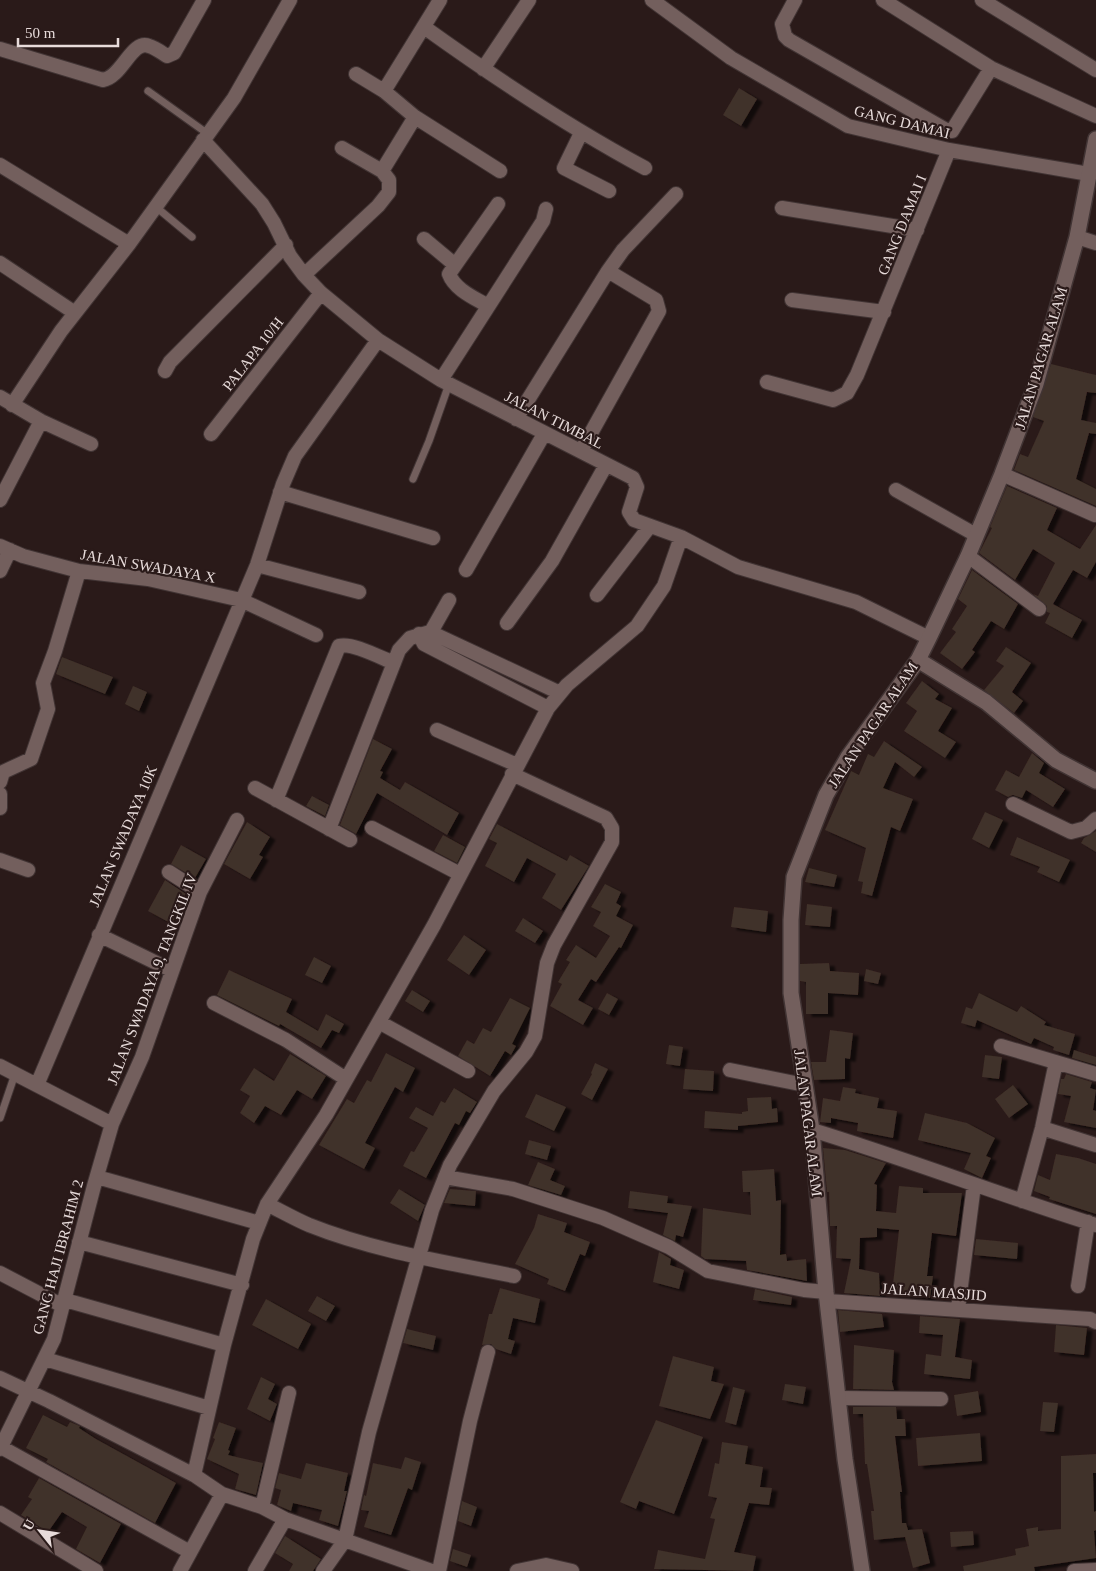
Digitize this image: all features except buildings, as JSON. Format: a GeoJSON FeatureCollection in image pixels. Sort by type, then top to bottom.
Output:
{"type":"FeatureCollection","features":[{"type":"Feature","properties":{"kind":"street"},"geometry":{"type":"LineString","coordinates":[[0,49],[103,80],[109,79],[115,76],[136,48],[142,45],[149,46],[167,56],[174,53],[204,0]]}},
{"type":"Feature","properties":{"kind":"street"},"geometry":{"type":"LineString","coordinates":[[12,405],[76,313],[129,244],[234,98],[290,0]]}},
{"type":"Feature","properties":{"kind":"street"},"geometry":{"type":"LineString","coordinates":[[384,91],[440,0]]}},
{"type":"Feature","properties":{"kind":"street"},"geometry":{"type":"LineString","coordinates":[[483,69],[529,0]]}},
{"type":"Feature","properties":{"kind":"street","name":"GANG DAMAI"},"geometry":{"type":"LineString","coordinates":[[652,0],[731,58],[848,126],[949,150],[1089,174]]}},
{"type":"Feature","properties":{"kind":"street"},"geometry":{"type":"LineString","coordinates":[[794,0],[782,24],[785,36],[789,40],[948,131],[952,130],[990,68]]}},
{"type":"Feature","properties":{"kind":"street"},"geometry":{"type":"LineString","coordinates":[[883,0],[990,68],[1096,116]]}},
{"type":"Feature","properties":{"kind":"street"},"geometry":{"type":"LineString","coordinates":[[982,0],[1096,70]]}},
{"type":"Feature","properties":{"kind":"street"},"geometry":{"type":"LineString","coordinates":[[424,27],[581,134],[645,168]]}},
{"type":"Feature","properties":{"kind":"street"},"geometry":{"type":"LineString","coordinates":[[356,74],[384,91],[415,117],[500,171]]}},
{"type":"Feature","properties":{"kind":"street"},"geometry":{"type":"LineString","coordinates":[[382,171],[415,117]]}},
{"type":"Feature","properties":{"kind":"street"},"geometry":{"type":"LineString","coordinates":[[581,134],[564,168],[609,191]]}},
{"type":"Feature","properties":{"kind":"street","name":"JALAN TIMBAL"},"geometry":{"type":"LineString","coordinates":[[206,137],[262,204],[286,245],[290,256],[321,293],[378,340],[445,382],[633,478],[637,487],[632,501],[630,516],[634,520],[681,537],[738,567],[856,602],[929,638]]}},
{"type":"Feature","properties":{"kind":"street","name":"JALAN PAGAR ALAM"},"geometry":{"type":"LineString","coordinates":[[862,1571],[838,1398],[812,1130],[791,993],[791,920],[794,877],[822,804],[839,772],[918,660],[968,556],[1002,474],[1036,384],[1077,237],[1096,139]]}},
{"type":"Feature","properties":{"kind":"street"},"geometry":{"type":"LineString","coordinates":[[304,275],[387,197],[389,180],[382,171],[342,148]]}},
{"type":"Feature","properties":{"kind":"street","name":"GANG DAMAI I"},"geometry":{"type":"LineString","coordinates":[[767,382],[833,400],[847,393],[857,375],[884,312],[949,150]]}},
{"type":"Feature","properties":{"kind":"street"},"geometry":{"type":"LineString","coordinates":[[0,165],[129,244]]}},
{"type":"Feature","properties":{"kind":"street"},"geometry":{"type":"LineString","coordinates":[[516,419],[608,271],[623,250],[676,194]]}},
{"type":"Feature","properties":{"kind":"street"},"geometry":{"type":"LineString","coordinates":[[488,306],[464,291],[452,281],[449,274],[454,264],[498,204]]}},
{"type":"Feature","properties":{"kind":"street"},"geometry":{"type":"LineString","coordinates":[[782,208],[917,230]]}},
{"type":"Feature","properties":{"kind":"street"},"geometry":{"type":"LineString","coordinates":[[445,382],[488,306],[543,221],[546,209]]}},
{"type":"Feature","properties":{"kind":"street"},"geometry":{"type":"LineString","coordinates":[[1077,237],[1096,243]]}},
{"type":"Feature","properties":{"kind":"street"},"geometry":{"type":"LineString","coordinates":[[424,239],[454,264]]}},
{"type":"Feature","properties":{"kind":"street"},"geometry":{"type":"LineString","coordinates":[[165,371],[170,362],[286,245]]}},
{"type":"Feature","properties":{"kind":"street"},"geometry":{"type":"LineString","coordinates":[[0,263],[76,313]]}},
{"type":"Feature","properties":{"kind":"street"},"geometry":{"type":"LineString","coordinates":[[581,451],[660,311],[656,300],[608,271]]}},
{"type":"Feature","properties":{"kind":"street","name":"PALAPA 10/H"},"geometry":{"type":"LineString","coordinates":[[211,434],[321,293]]}},
{"type":"Feature","properties":{"kind":"street"},"geometry":{"type":"LineString","coordinates":[[792,300],[884,312]]}},
{"type":"Feature","properties":{"kind":"street","name":"JALAN SWADAYA 10K"},"geometry":{"type":"LineString","coordinates":[[37,1085],[257,565],[280,492],[295,456],[378,340]]}},
{"type":"Feature","properties":{"kind":"street"},"geometry":{"type":"LineString","coordinates":[[0,397],[41,421],[91,444]]}},
{"type":"Feature","properties":{"kind":"street"},"geometry":{"type":"LineString","coordinates":[[0,500],[41,421]]}},
{"type":"Feature","properties":{"kind":"street"},"geometry":{"type":"LineString","coordinates":[[466,570],[544,434]]}},
{"type":"Feature","properties":{"kind":"street"},"geometry":{"type":"LineString","coordinates":[[507,623],[552,561],[606,465]]}},
{"type":"Feature","properties":{"kind":"street"},"geometry":{"type":"LineString","coordinates":[[1002,474],[1095,515]]}},
{"type":"Feature","properties":{"kind":"street"},"geometry":{"type":"LineString","coordinates":[[896,490],[976,535]]}},
{"type":"Feature","properties":{"kind":"street"},"geometry":{"type":"LineString","coordinates":[[280,492],[433,538]]}},
{"type":"Feature","properties":{"kind":"street"},"geometry":{"type":"LineString","coordinates":[[597,595],[650,526]]}},
{"type":"Feature","properties":{"kind":"street"},"geometry":{"type":"LineString","coordinates":[[194,1474],[224,1345],[242,1285],[253,1239],[268,1204],[326,1115],[379,1022],[548,708],[574,679],[637,626],[664,586],[681,537]]}},
{"type":"Feature","properties":{"kind":"street"},"geometry":{"type":"LineString","coordinates":[[0,571],[5,548]]}},
{"type":"Feature","properties":{"kind":"street","name":"JALAN SWADAYA X"},"geometry":{"type":"LineString","coordinates":[[5,548],[23,556],[78,571],[148,579],[241,600],[316,635]]}},
{"type":"Feature","properties":{"kind":"street"},"geometry":{"type":"LineString","coordinates":[[968,556],[1039,609]]}},
{"type":"Feature","properties":{"kind":"street"},"geometry":{"type":"LineString","coordinates":[[257,565],[359,592]]}},
{"type":"Feature","properties":{"kind":"street"},"geometry":{"type":"LineString","coordinates":[[0,782],[3,772],[31,759],[48,710],[42,683],[55,652],[78,571]]}},
{"type":"Feature","properties":{"kind":"street"},"geometry":{"type":"LineString","coordinates":[[424,637],[449,600]]}},
{"type":"Feature","properties":{"kind":"street"},"geometry":{"type":"LineString","coordinates":[[328,829],[404,643],[424,637],[560,693]]}},
{"type":"Feature","properties":{"kind":"street"},"geometry":{"type":"LineString","coordinates":[[424,637],[548,708]]}},
{"type":"Feature","properties":{"kind":"street"},"geometry":{"type":"LineString","coordinates":[[276,800],[339,646],[344,644],[360,649],[394,664]]}},
{"type":"Feature","properties":{"kind":"street"},"geometry":{"type":"LineString","coordinates":[[918,660],[986,702],[1056,760],[1096,781]]}},
{"type":"Feature","properties":{"kind":"street"},"geometry":{"type":"LineString","coordinates":[[324,1571],[344,1540],[369,1432],[432,1210],[450,1165],[494,1091],[526,1052],[535,1036],[547,963],[554,945],[612,842],[613,835],[610,823],[606,818],[437,730]]}},
{"type":"Feature","properties":{"kind":"street"},"geometry":{"type":"LineString","coordinates":[[255,788],[350,840]]}},
{"type":"Feature","properties":{"kind":"street"},"geometry":{"type":"LineString","coordinates":[[0,794],[0,808]]}},
{"type":"Feature","properties":{"kind":"street"},"geometry":{"type":"LineString","coordinates":[[1013,804],[1071,832],[1086,828],[1096,819]]}},
{"type":"Feature","properties":{"kind":"street","name":"JALAN SWADAYA 9, TANGKIL IV"},"geometry":{"type":"LineString","coordinates":[[112,1124],[142,1057],[200,892],[237,820]]}},
{"type":"Feature","properties":{"kind":"street"},"geometry":{"type":"LineString","coordinates":[[372,828],[460,874]]}},
{"type":"Feature","properties":{"kind":"street"},"geometry":{"type":"LineString","coordinates":[[0,860],[28,870]]}},
{"type":"Feature","properties":{"kind":"street"},"geometry":{"type":"LineString","coordinates":[[169,872],[200,892]]}},
{"type":"Feature","properties":{"kind":"street"},"geometry":{"type":"LineString","coordinates":[[99,935],[171,970]]}},
{"type":"Feature","properties":{"kind":"street"},"geometry":{"type":"LineString","coordinates":[[214,1003],[286,1040],[346,1078]]}},
{"type":"Feature","properties":{"kind":"street"},"geometry":{"type":"LineString","coordinates":[[379,1022],[468,1071]]}},
{"type":"Feature","properties":{"kind":"street"},"geometry":{"type":"LineString","coordinates":[[1002,1046],[1096,1074]]}},
{"type":"Feature","properties":{"kind":"street"},"geometry":{"type":"LineString","coordinates":[[1022,1201],[1042,1128],[1056,1062]]}},
{"type":"Feature","properties":{"kind":"street"},"geometry":{"type":"LineString","coordinates":[[0,1066],[112,1124]]}},
{"type":"Feature","properties":{"kind":"street"},"geometry":{"type":"LineString","coordinates":[[730,1070],[804,1085]]}},
{"type":"Feature","properties":{"kind":"street","name":"GANG HAJI IBRAHIM 2"},"geometry":{"type":"LineString","coordinates":[[1,1448],[54,1339],[112,1124]]}},
{"type":"Feature","properties":{"kind":"street"},"geometry":{"type":"LineString","coordinates":[[1042,1128],[1096,1145]]}},
{"type":"Feature","properties":{"kind":"street"},"geometry":{"type":"LineString","coordinates":[[812,1130],[887,1153],[974,1185],[1092,1224],[1078,1286]]}},
{"type":"Feature","properties":{"kind":"street"},"geometry":{"type":"LineString","coordinates":[[97,1177],[259,1224]]}},
{"type":"Feature","properties":{"kind":"street","name":"JALAN MASJID"},"geometry":{"type":"LineString","coordinates":[[446,1177],[513,1189],[603,1218],[669,1247],[708,1271],[827,1296],[958,1309],[1090,1319],[1096,1322]]}},
{"type":"Feature","properties":{"kind":"street"},"geometry":{"type":"LineString","coordinates":[[958,1309],[974,1185]]}},
{"type":"Feature","properties":{"kind":"street"},"geometry":{"type":"LineString","coordinates":[[268,1204],[307,1224],[344,1238],[420,1257],[514,1276]]}},
{"type":"Feature","properties":{"kind":"street"},"geometry":{"type":"LineString","coordinates":[[79,1242],[242,1285]]}},
{"type":"Feature","properties":{"kind":"street"},"geometry":{"type":"LineString","coordinates":[[0,1273],[64,1303],[224,1345]]}},
{"type":"Feature","properties":{"kind":"street"},"geometry":{"type":"LineString","coordinates":[[439,1571],[470,1421],[488,1352]]}},
{"type":"Feature","properties":{"kind":"street"},"geometry":{"type":"LineString","coordinates":[[45,1358],[209,1408]]}},
{"type":"Feature","properties":{"kind":"street"},"geometry":{"type":"LineString","coordinates":[[0,1378],[194,1474],[222,1494],[262,1507],[285,1518],[423,1570]]}},
{"type":"Feature","properties":{"kind":"street"},"geometry":{"type":"LineString","coordinates":[[262,1507],[289,1393]]}},
{"type":"Feature","properties":{"kind":"street"},"geometry":{"type":"LineString","coordinates":[[838,1398],[941,1399]]}},
{"type":"Feature","properties":{"kind":"street"},"geometry":{"type":"LineString","coordinates":[[1,1448],[190,1552]]}},
{"type":"Feature","properties":{"kind":"street"},"geometry":{"type":"LineString","coordinates":[[180,1571],[222,1494]]}},
{"type":"Feature","properties":{"kind":"street"},"geometry":{"type":"LineString","coordinates":[[0,1514],[96,1571]]}},
{"type":"Feature","properties":{"kind":"street"},"geometry":{"type":"LineString","coordinates":[[255,1571],[285,1518]]}},
{"type":"Feature","properties":{"kind":"street"},"geometry":{"type":"LineString","coordinates":[[517,1571],[546,1565],[572,1571]]}},
{"type":"Feature","properties":{"kind":"street"},"geometry":{"type":"LineString","coordinates":[[1074,1571],[1096,1570]]}},
{"type":"Feature","properties":{"kind":"lane"},"geometry":{"type":"LineString","coordinates":[[148,90],[206,137]]}},
{"type":"Feature","properties":{"kind":"lane"},"geometry":{"type":"LineString","coordinates":[[156,207],[192,237]]}},
{"type":"Feature","properties":{"kind":"lane"},"geometry":{"type":"LineString","coordinates":[[412,479],[430,441],[445,382]]}},
{"type":"Feature","properties":{"kind":"lane"},"geometry":{"type":"LineString","coordinates":[[0,1118],[15,1074]]}}]}
